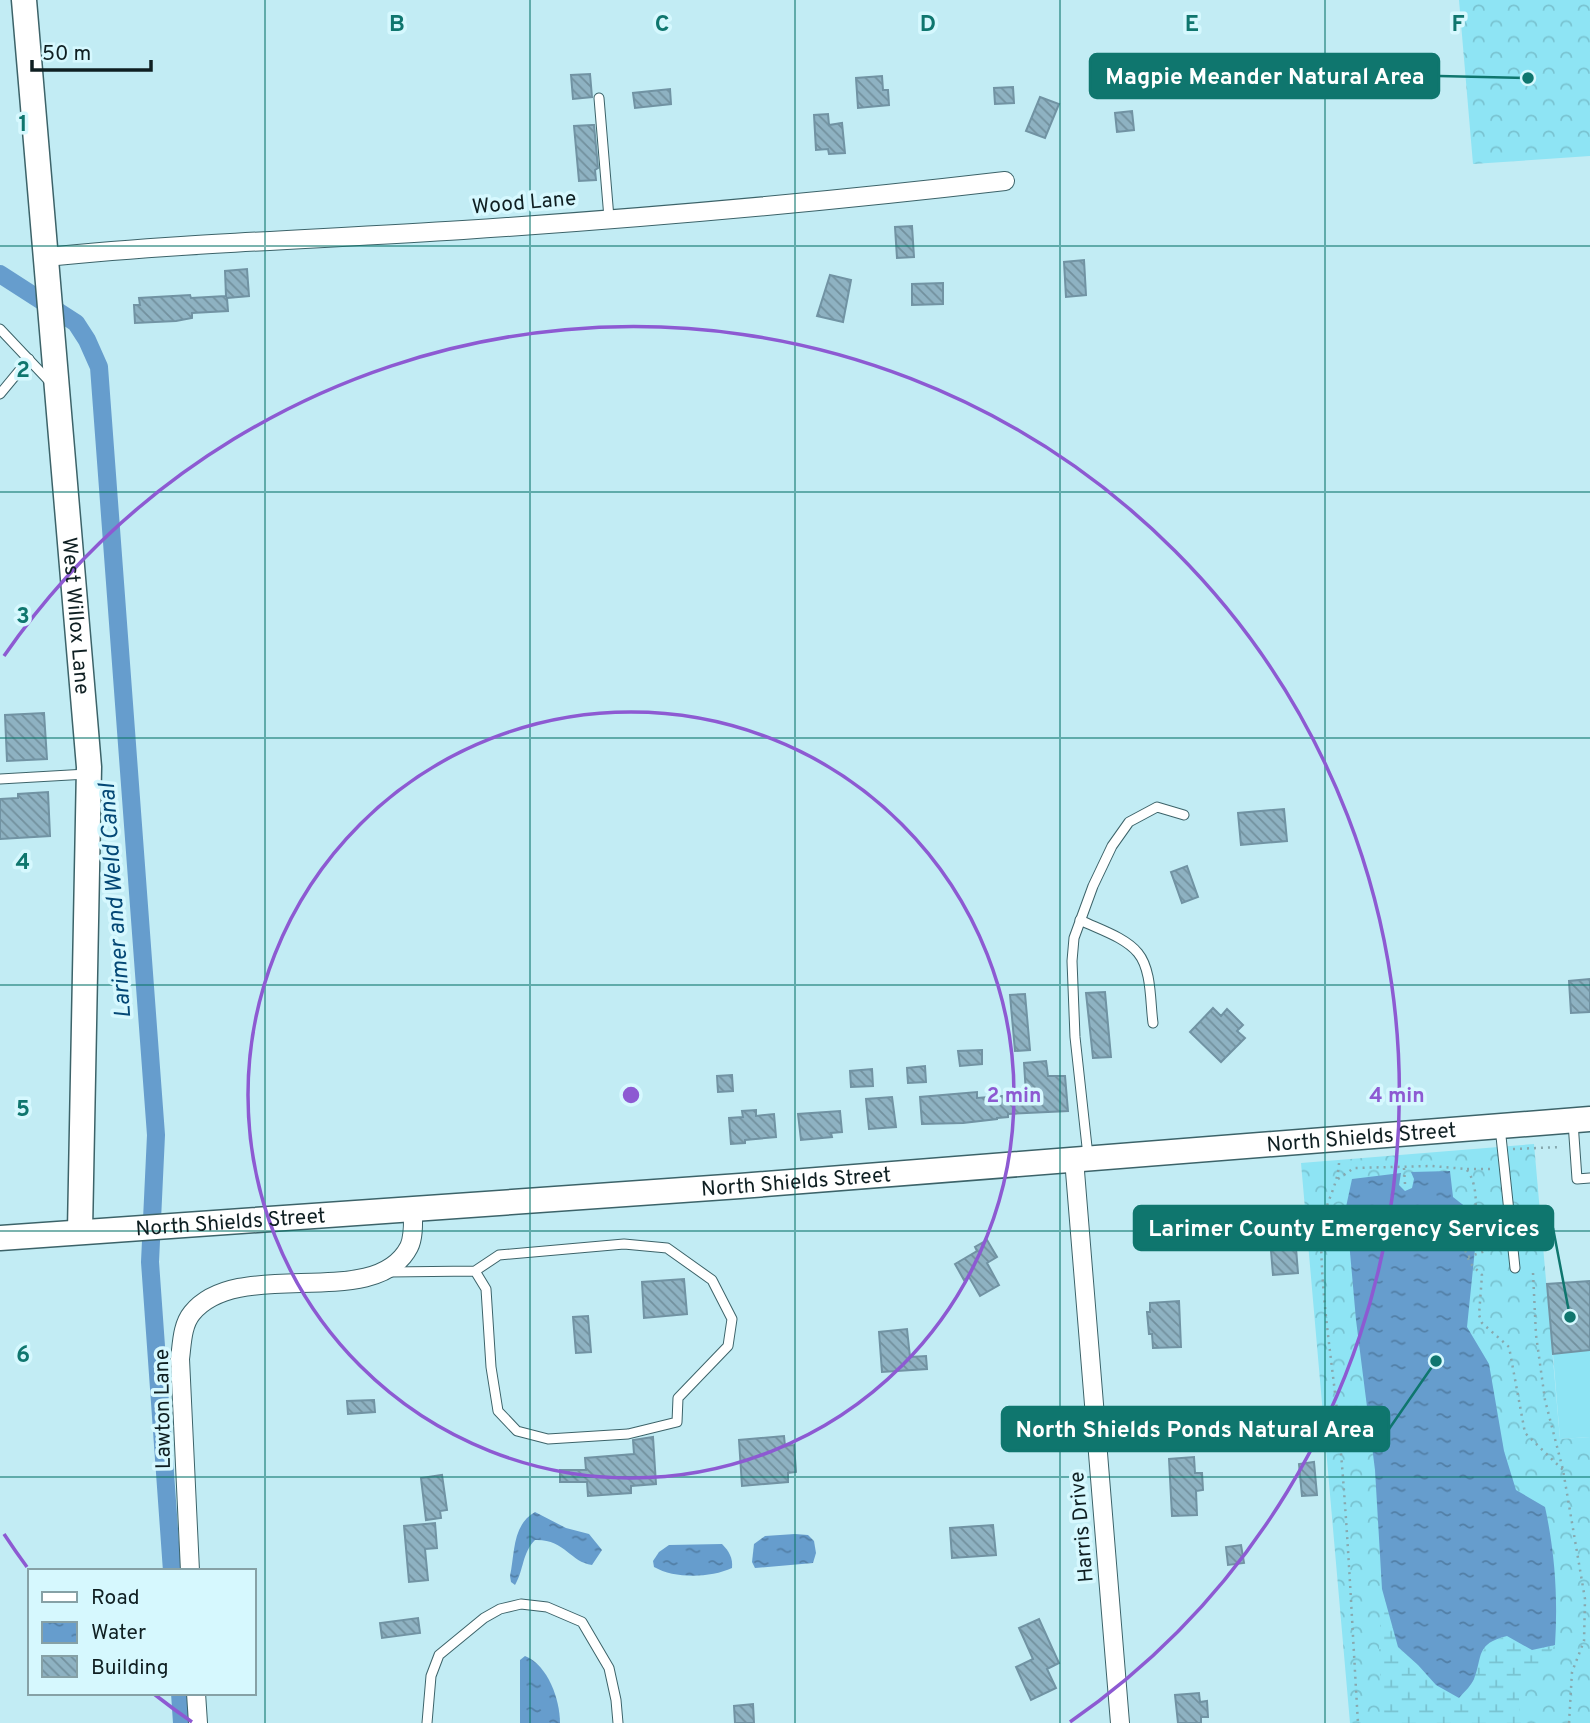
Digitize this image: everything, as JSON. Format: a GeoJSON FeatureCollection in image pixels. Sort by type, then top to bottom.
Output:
{"type":"FeatureCollection","features":[{"type":"Feature","properties":{"kind":"main road","name":"West Willox Lane"},"geometry":{"type":"LineString","coordinates":[[24,0],[89,774],[80,1231]]}},
{"type":"Feature","properties":{"kind":"main road","name":"North Shields Street"},"geometry":{"type":"LineString","coordinates":[[0,1238],[413,1210],[1081,1158],[1502,1138],[1581,1120]]}},
{"type":"Feature","properties":{"kind":"street","name":"Wood Lane"},"geometry":{"type":"LineString","coordinates":[[46,257],[117,250],[464,230],[850,200],[1006,181]]}},
{"type":"Feature","properties":{"kind":"street","name":"Harris Drive"},"geometry":{"type":"LineString","coordinates":[[1081,1158],[1120,1723]]}},
{"type":"Feature","properties":{"kind":"street"},"geometry":{"type":"LineString","coordinates":[[383,1272],[399,1262],[410,1245],[413,1210]]}},
{"type":"Feature","properties":{"kind":"street","name":"Lawton Lane"},"geometry":{"type":"LineString","coordinates":[[190,1569],[180,1359],[183,1333],[191,1315],[205,1301],[230,1290],[366,1278],[383,1272]]}},
{"type":"Feature","properties":{"kind":"street"},"geometry":{"type":"LineString","coordinates":[[196,1695],[198,1723]]}},
{"type":"Feature","properties":{"kind":"lane"},"geometry":{"type":"LineString","coordinates":[[598,99],[609,218]]}},
{"type":"Feature","properties":{"kind":"lane"},"geometry":{"type":"LineString","coordinates":[[0,328],[57,390]]}},
{"type":"Feature","properties":{"kind":"lane"},"geometry":{"type":"LineString","coordinates":[[0,394],[29,359]]}},
{"type":"Feature","properties":{"kind":"lane"},"geometry":{"type":"LineString","coordinates":[[0,779],[89,774]]}},
{"type":"Feature","properties":{"kind":"lane"},"geometry":{"type":"LineString","coordinates":[[1081,1158],[1072,961],[1074,938],[1093,886],[1112,846],[1129,822],[1157,807],[1184,815]]}},
{"type":"Feature","properties":{"kind":"lane"},"geometry":{"type":"LineString","coordinates":[[1080,920],[1137,951],[1146,972],[1153,1023]]}},
{"type":"Feature","properties":{"kind":"lane"},"geometry":{"type":"LineString","coordinates":[[1581,1120],[1574,1146],[1577,1179],[1590,1178]]}},
{"type":"Feature","properties":{"kind":"lane"},"geometry":{"type":"LineString","coordinates":[[1502,1138],[1515,1268]]}},
{"type":"Feature","properties":{"kind":"lane"},"geometry":{"type":"LineString","coordinates":[[383,1272],[475,1271],[499,1255],[624,1244],[667,1248],[712,1280],[732,1319],[728,1346],[678,1398],[677,1422],[628,1434],[548,1439],[517,1431],[498,1411],[491,1367],[486,1289],[475,1271]]}},
{"type":"Feature","properties":{"kind":"lane"},"geometry":{"type":"LineString","coordinates":[[428,1723],[431,1676],[439,1655],[484,1618],[500,1609],[521,1604],[547,1607],[582,1622],[609,1668],[618,1723]]}},
{"type":"Feature","properties":{"kind":"path"},"geometry":{"type":"LineString","coordinates":[[1338,1179],[1354,1168],[1432,1166],[1476,1171],[1496,1169],[1502,1138],[1574,1146]]}},
{"type":"Feature","properties":{"kind":"path"},"geometry":{"type":"LineString","coordinates":[[1339,1163],[1338,1179],[1328,1201],[1321,1231],[1322,1268],[1342,1454],[1358,1723]]}},
{"type":"Feature","properties":{"kind":"path"},"geometry":{"type":"LineString","coordinates":[[1404,1168],[1405,1184]]}},
{"type":"Feature","properties":{"kind":"path"},"geometry":{"type":"LineString","coordinates":[[1466,1169],[1473,1177],[1476,1214],[1471,1240],[1465,1250],[1470,1264],[1482,1275],[1479,1315],[1482,1323],[1509,1347],[1525,1433],[1563,1470]]}},
{"type":"Feature","properties":{"kind":"path"},"geometry":{"type":"LineString","coordinates":[[1468,1257],[1491,1249],[1500,1241],[1502,1234]]}},
{"type":"Feature","properties":{"kind":"path"},"geometry":{"type":"LineString","coordinates":[[1533,1273],[1536,1335],[1545,1400],[1563,1470],[1585,1599],[1584,1641],[1572,1672],[1569,1723]]}},
{"type":"Feature","properties":{"kind":"green space"},"geometry":{"type":"Polygon","coordinates":[[[1459,0],[1590,0],[1590,156],[1473,164],[1459,0]]]}},
{"type":"Feature","properties":{"kind":"green space"},"geometry":{"type":"Polygon","coordinates":[[[1534,1144],[1560,1439],[1590,1437],[1590,1723],[1350,1723],[1301,1163],[1534,1144]]]}},
{"type":"Feature","properties":{"kind":"green space"},"geometry":{"type":"Polygon","coordinates":[[[1590,1350],[1590,1437],[1560,1439],[1553,1354],[1590,1350]]]}},
{"type":"Feature","properties":{"kind":"green space"},"geometry":{"type":"Polygon","coordinates":[[[1382,1589],[1398,1647],[1436,1685],[1473,1681],[1482,1652],[1498,1639],[1507,1636],[1532,1650],[1555,1645],[1538,1672],[1519,1681],[1519,1708],[1523,1723],[1383,1723],[1379,1650],[1382,1589]]]}},
{"type":"Feature","properties":{"kind":"water"},"geometry":{"type":"Polygon","coordinates":[[[1450,1171],[1453,1197],[1467,1208],[1460,1246],[1475,1249],[1467,1327],[1489,1364],[1504,1451],[1516,1490],[1545,1507],[1555,1576],[1556,1610],[1555,1645],[1532,1650],[1507,1636],[1497,1639],[1485,1647],[1473,1682],[1459,1698],[1436,1685],[1398,1647],[1382,1589],[1375,1470],[1356,1320],[1346,1207],[1352,1179],[1401,1173],[1399,1185],[1405,1191],[1412,1188],[1414,1179],[1411,1172],[1450,1171]]]}},
{"type":"Feature","properties":{"kind":"water"},"geometry":{"type":"Polygon","coordinates":[[[535,1512],[566,1528],[589,1534],[602,1550],[592,1565],[578,1560],[553,1543],[535,1540],[528,1550],[515,1585],[511,1582],[518,1532],[522,1524],[535,1512]]]}},
{"type":"Feature","properties":{"kind":"water"},"geometry":{"type":"Polygon","coordinates":[[[808,1535],[814,1541],[816,1553],[813,1563],[755,1568],[752,1562],[754,1544],[765,1536],[808,1535]]]}},
{"type":"Feature","properties":{"kind":"water"},"geometry":{"type":"Polygon","coordinates":[[[722,1544],[730,1555],[732,1568],[703,1575],[682,1575],[654,1567],[653,1561],[659,1552],[669,1545],[722,1544]]]}},
{"type":"Feature","properties":{"kind":"water"},"geometry":{"type":"Polygon","coordinates":[[[525,1656],[540,1667],[551,1684],[558,1704],[560,1723],[520,1723],[520,1660],[525,1656]]]}},
{"type":"Feature","properties":{"kind":"building"},"geometry":{"type":"Polygon","coordinates":[[[590,74],[592,97],[573,99],[571,75],[590,74]]]}},
{"type":"Feature","properties":{"kind":"building"},"geometry":{"type":"Polygon","coordinates":[[[882,76],[883,90],[888,90],[889,105],[858,108],[856,78],[882,76]]]}},
{"type":"Feature","properties":{"kind":"building"},"geometry":{"type":"Polygon","coordinates":[[[1013,87],[1014,103],[995,104],[994,88],[1013,87]]]}},
{"type":"Feature","properties":{"kind":"building"},"geometry":{"type":"Polygon","coordinates":[[[670,89],[671,104],[635,108],[633,93],[670,89]]]}},
{"type":"Feature","properties":{"kind":"building"},"geometry":{"type":"Polygon","coordinates":[[[1040,97],[1059,104],[1045,138],[1026,131],[1040,97]]]}},
{"type":"Feature","properties":{"kind":"building"},"geometry":{"type":"Polygon","coordinates":[[[1132,111],[1134,130],[1117,132],[1115,113],[1132,111]]]}},
{"type":"Feature","properties":{"kind":"building"},"geometry":{"type":"Polygon","coordinates":[[[828,114],[829,125],[842,123],[845,153],[829,154],[828,149],[816,150],[814,115],[828,114]]]}},
{"type":"Feature","properties":{"kind":"building"},"geometry":{"type":"Polygon","coordinates":[[[594,125],[598,168],[595,170],[596,180],[579,181],[574,126],[594,125]]]}},
{"type":"Feature","properties":{"kind":"building"},"geometry":{"type":"Polygon","coordinates":[[[912,226],[914,257],[897,258],[895,227],[912,226]]]}},
{"type":"Feature","properties":{"kind":"building"},"geometry":{"type":"Polygon","coordinates":[[[1084,260],[1086,295],[1066,297],[1064,262],[1084,260]]]}},
{"type":"Feature","properties":{"kind":"building"},"geometry":{"type":"Polygon","coordinates":[[[247,269],[249,296],[227,298],[228,311],[192,313],[192,318],[176,321],[135,323],[134,305],[140,305],[139,298],[226,296],[225,271],[247,269]]]}},
{"type":"Feature","properties":{"kind":"building"},"geometry":{"type":"Polygon","coordinates":[[[830,275],[851,280],[843,322],[817,316],[830,275]]]}},
{"type":"Feature","properties":{"kind":"building"},"geometry":{"type":"Polygon","coordinates":[[[943,283],[943,304],[912,305],[912,284],[943,283]]]}},
{"type":"Feature","properties":{"kind":"building"},"geometry":{"type":"Polygon","coordinates":[[[44,713],[47,759],[7,761],[5,715],[44,713]]]}},
{"type":"Feature","properties":{"kind":"building"},"geometry":{"type":"Polygon","coordinates":[[[48,792],[50,836],[0,839],[0,799],[18,798],[18,794],[48,792]]]}},
{"type":"Feature","properties":{"kind":"building"},"geometry":{"type":"Polygon","coordinates":[[[1284,809],[1287,841],[1241,845],[1238,813],[1284,809]]]}},
{"type":"Feature","properties":{"kind":"building"},"geometry":{"type":"Polygon","coordinates":[[[1187,866],[1198,897],[1182,903],[1171,872],[1187,866]]]}},
{"type":"Feature","properties":{"kind":"building"},"geometry":{"type":"Polygon","coordinates":[[[1590,979],[1590,1012],[1571,1013],[1569,981],[1590,979]]]}},
{"type":"Feature","properties":{"kind":"building"},"geometry":{"type":"Polygon","coordinates":[[[1105,992],[1111,1057],[1093,1058],[1086,993],[1105,992]]]}},
{"type":"Feature","properties":{"kind":"building"},"geometry":{"type":"Polygon","coordinates":[[[1025,994],[1030,1050],[1015,1051],[1010,995],[1025,994]]]}},
{"type":"Feature","properties":{"kind":"building"},"geometry":{"type":"Polygon","coordinates":[[[1213,1008],[1221,1016],[1227,1009],[1243,1025],[1237,1031],[1245,1038],[1221,1062],[1190,1032],[1213,1008]]]}},
{"type":"Feature","properties":{"kind":"building"},"geometry":{"type":"Polygon","coordinates":[[[982,1050],[982,1064],[960,1066],[958,1051],[982,1050]]]}},
{"type":"Feature","properties":{"kind":"building"},"geometry":{"type":"Polygon","coordinates":[[[1046,1061],[1048,1076],[1065,1076],[1068,1111],[1008,1114],[1008,1117],[963,1123],[922,1124],[920,1097],[977,1092],[977,1098],[1026,1094],[1024,1063],[1046,1061]]]}},
{"type":"Feature","properties":{"kind":"building"},"geometry":{"type":"Polygon","coordinates":[[[925,1066],[926,1082],[908,1083],[907,1068],[925,1066]]]}},
{"type":"Feature","properties":{"kind":"building"},"geometry":{"type":"Polygon","coordinates":[[[872,1069],[873,1086],[851,1087],[850,1071],[872,1069]]]}},
{"type":"Feature","properties":{"kind":"building"},"geometry":{"type":"Polygon","coordinates":[[[732,1075],[733,1091],[718,1092],[717,1076],[732,1075]]]}},
{"type":"Feature","properties":{"kind":"building"},"geometry":{"type":"Polygon","coordinates":[[[892,1097],[896,1127],[869,1129],[866,1099],[892,1097]]]}},
{"type":"Feature","properties":{"kind":"building"},"geometry":{"type":"Polygon","coordinates":[[[756,1110],[756,1116],[774,1114],[776,1137],[731,1144],[729,1118],[743,1117],[742,1111],[756,1110]]]}},
{"type":"Feature","properties":{"kind":"building"},"geometry":{"type":"Polygon","coordinates":[[[840,1111],[842,1132],[831,1133],[832,1137],[801,1140],[798,1114],[840,1111]]]}},
{"type":"Feature","properties":{"kind":"building"},"geometry":{"type":"Polygon","coordinates":[[[1294,1223],[1298,1273],[1273,1275],[1269,1226],[1294,1223]]]}},
{"type":"Feature","properties":{"kind":"building"},"geometry":{"type":"Polygon","coordinates":[[[987,1240],[997,1257],[987,1263],[999,1285],[980,1296],[969,1277],[964,1280],[955,1264],[977,1251],[975,1247],[987,1240]]]}},
{"type":"Feature","properties":{"kind":"building"},"geometry":{"type":"Polygon","coordinates":[[[684,1279],[687,1314],[644,1318],[642,1282],[684,1279]]]}},
{"type":"Feature","properties":{"kind":"building"},"geometry":{"type":"Polygon","coordinates":[[[1590,1281],[1590,1350],[1553,1354],[1547,1284],[1590,1281]]]}},
{"type":"Feature","properties":{"kind":"building"},"geometry":{"type":"Polygon","coordinates":[[[1179,1301],[1181,1347],[1153,1348],[1147,1312],[1150,1312],[1150,1303],[1179,1301]]]}},
{"type":"Feature","properties":{"kind":"building"},"geometry":{"type":"Polygon","coordinates":[[[588,1316],[591,1352],[576,1353],[573,1317],[588,1316]]]}},
{"type":"Feature","properties":{"kind":"building"},"geometry":{"type":"Polygon","coordinates":[[[907,1329],[910,1357],[926,1356],[927,1369],[882,1372],[879,1332],[907,1329]]]}},
{"type":"Feature","properties":{"kind":"building"},"geometry":{"type":"Polygon","coordinates":[[[374,1400],[375,1412],[348,1414],[347,1401],[374,1400]]]}},
{"type":"Feature","properties":{"kind":"building"},"geometry":{"type":"Polygon","coordinates":[[[784,1436],[785,1446],[794,1445],[796,1472],[788,1473],[788,1482],[742,1486],[739,1440],[784,1436]]]}},
{"type":"Feature","properties":{"kind":"building"},"geometry":{"type":"Polygon","coordinates":[[[653,1437],[656,1484],[631,1486],[631,1493],[588,1496],[587,1482],[560,1482],[560,1470],[586,1470],[585,1458],[634,1454],[633,1440],[653,1437]]]}},
{"type":"Feature","properties":{"kind":"building"},"geometry":{"type":"Polygon","coordinates":[[[1194,1457],[1195,1473],[1202,1473],[1203,1490],[1196,1491],[1197,1515],[1172,1516],[1169,1459],[1194,1457]]]}},
{"type":"Feature","properties":{"kind":"building"},"geometry":{"type":"Polygon","coordinates":[[[1314,1462],[1317,1495],[1302,1496],[1299,1464],[1314,1462]]]}},
{"type":"Feature","properties":{"kind":"building"},"geometry":{"type":"Polygon","coordinates":[[[442,1475],[447,1510],[440,1511],[441,1518],[426,1520],[421,1478],[442,1475]]]}},
{"type":"Feature","properties":{"kind":"building"},"geometry":{"type":"Polygon","coordinates":[[[435,1523],[437,1548],[425,1549],[428,1580],[409,1582],[404,1526],[435,1523]]]}},
{"type":"Feature","properties":{"kind":"building"},"geometry":{"type":"Polygon","coordinates":[[[993,1525],[996,1555],[952,1558],[950,1528],[993,1525]]]}},
{"type":"Feature","properties":{"kind":"building"},"geometry":{"type":"Polygon","coordinates":[[[1241,1545],[1244,1563],[1228,1565],[1226,1547],[1241,1545]]]}},
{"type":"Feature","properties":{"kind":"building"},"geometry":{"type":"Polygon","coordinates":[[[418,1618],[420,1633],[382,1638],[380,1623],[418,1618]]]}},
{"type":"Feature","properties":{"kind":"building"},"geometry":{"type":"Polygon","coordinates":[[[1039,1619],[1059,1663],[1047,1669],[1056,1688],[1031,1700],[1016,1667],[1033,1659],[1019,1628],[1039,1619]]]}},
{"type":"Feature","properties":{"kind":"building"},"geometry":{"type":"Polygon","coordinates":[[[1199,1693],[1200,1702],[1207,1701],[1208,1717],[1201,1717],[1201,1723],[1178,1723],[1175,1695],[1199,1693]]]}},
{"type":"Feature","properties":{"kind":"building"},"geometry":{"type":"Polygon","coordinates":[[[753,1704],[754,1723],[735,1723],[734,1706],[753,1704]]]}},
{"type":"Feature","properties":{"kind":"waterway","name":"Larimer and Weld Canal"},"geometry":{"type":"LineString","coordinates":[[0,274],[76,323],[99,367],[156,1135],[150,1262],[172,1569]]}},
{"type":"Feature","properties":{"kind":"waterway","name":"Larimer and Weld Canal"},"geometry":{"type":"LineString","coordinates":[[180,1695],[182,1723]]}},
{"type":"Feature","properties":{"kind":"place","name":"Magpie Meander Natural Area"},"geometry":{"type":"Point","coordinates":[1528,78]}},
{"type":"Feature","properties":{"kind":"place","name":"Larimer County Emergency Services"},"geometry":{"type":"Point","coordinates":[1570,1317]}},
{"type":"Feature","properties":{"kind":"place","name":"North Shields Ponds Natural Area"},"geometry":{"type":"Point","coordinates":[1436,1361]}}]}
